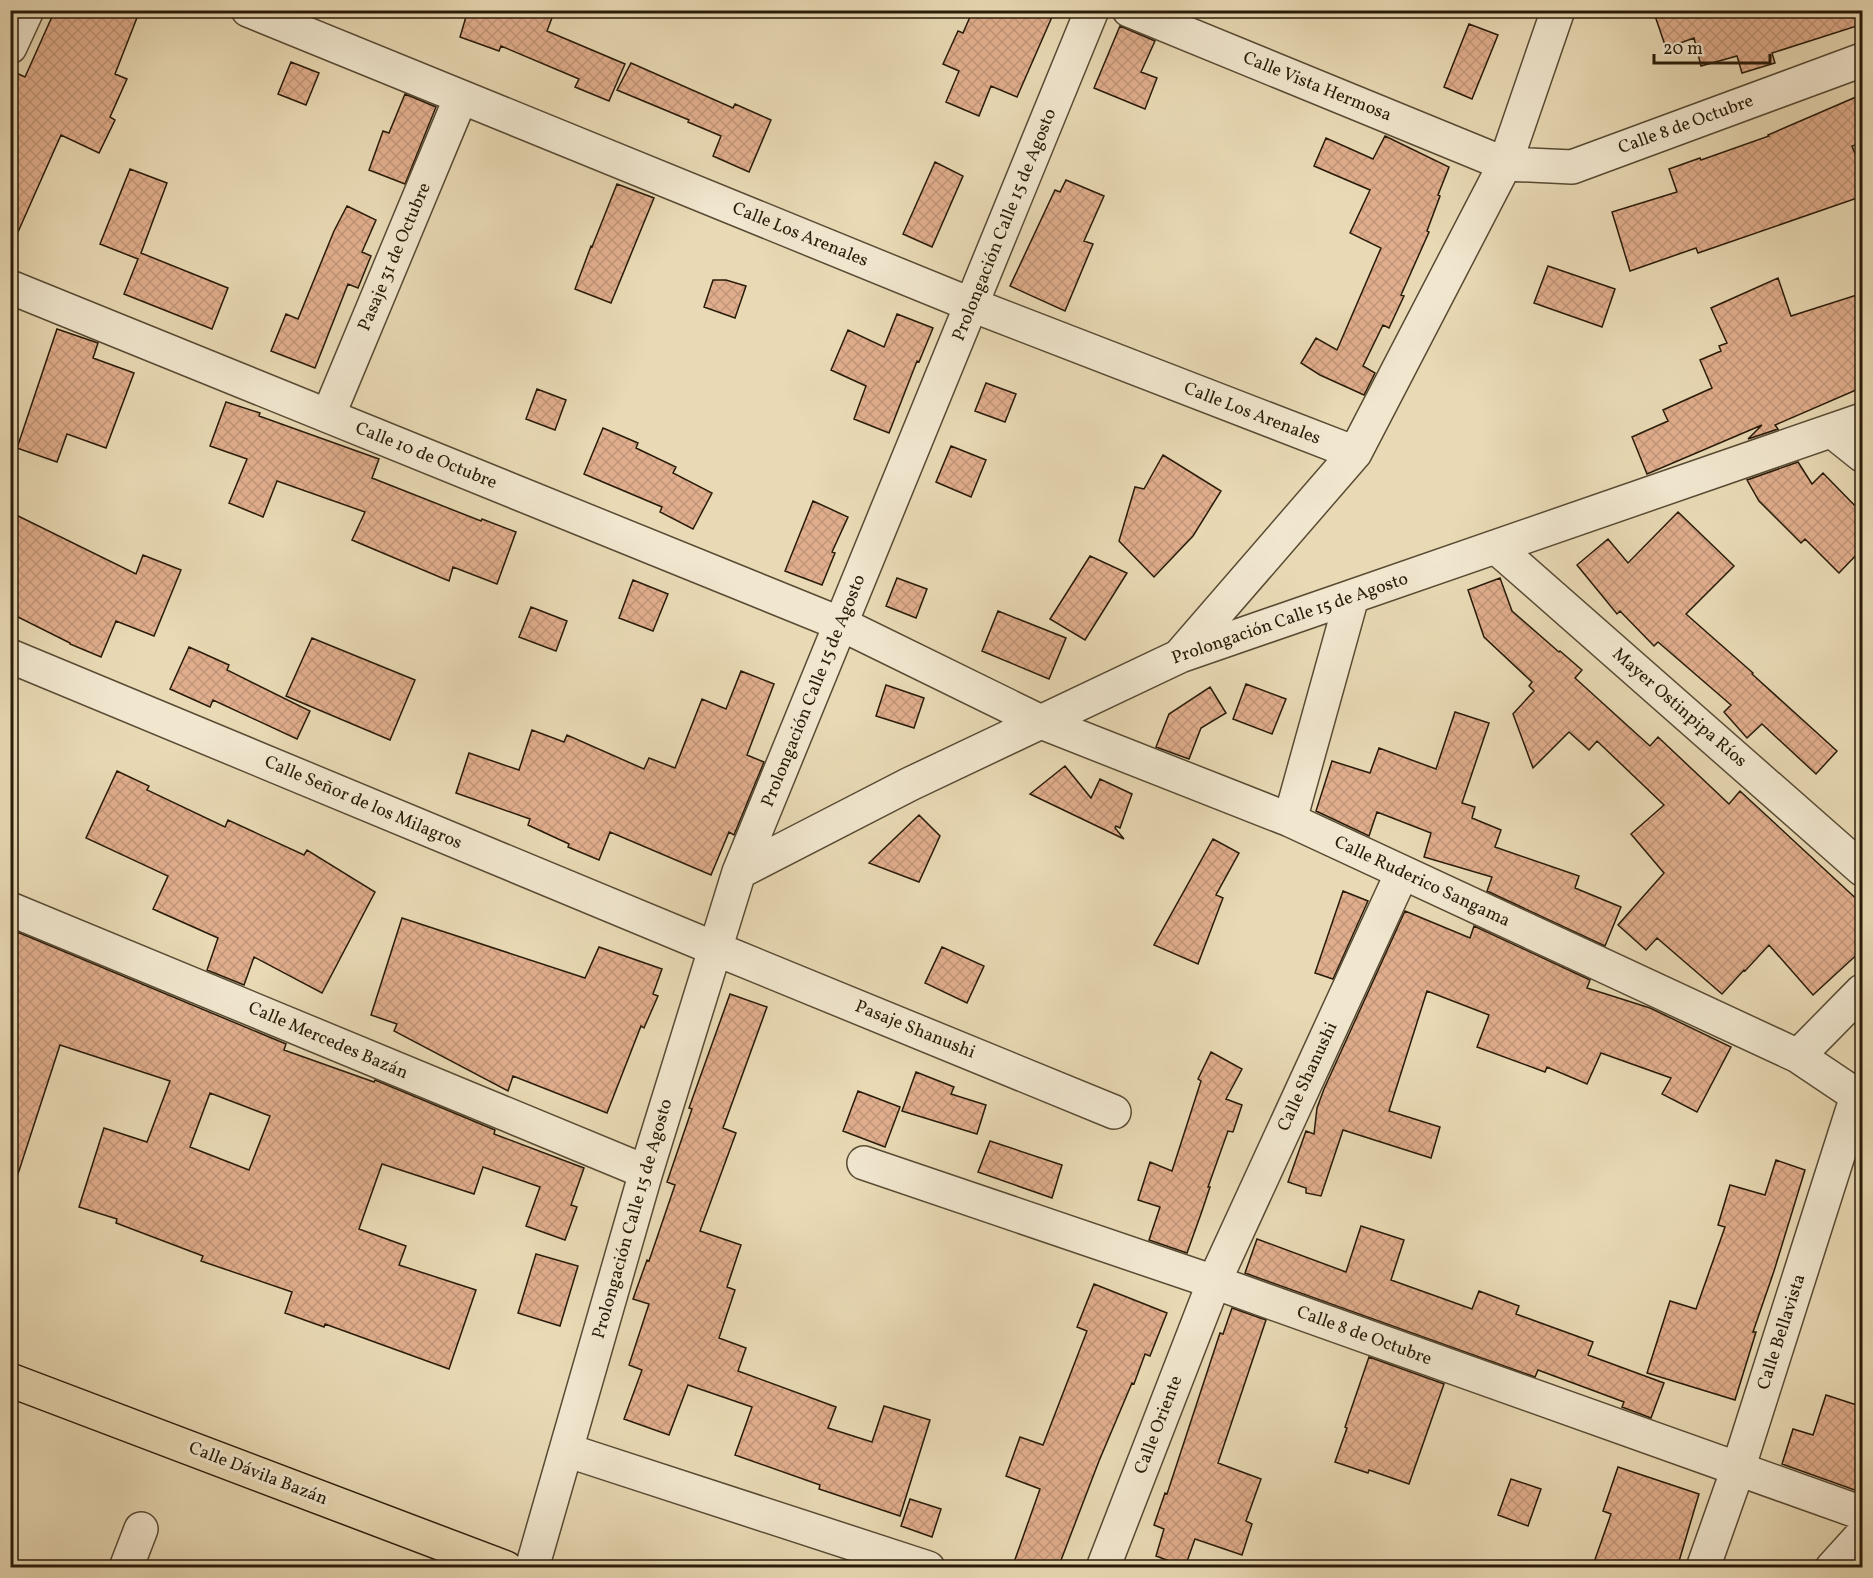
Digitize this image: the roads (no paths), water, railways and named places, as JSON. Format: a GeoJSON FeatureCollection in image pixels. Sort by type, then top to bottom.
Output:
{"type":"FeatureCollection","features":[{"type":"Feature","properties":{"kind":"main road","name":"Calle Dávila Bazán"},"geometry":{"type":"LineString","coordinates":[[10,1380],[506,1568]]}},
{"type":"Feature","properties":{"kind":"street"},"geometry":{"type":"LineString","coordinates":[[10,47],[27,10]]}},
{"type":"Feature","properties":{"kind":"street","name":"Calle Los Arenales"},"geometry":{"type":"LineString","coordinates":[[248,10],[972,305],[1354,453]]}},
{"type":"Feature","properties":{"kind":"street","name":"Prolongación Calle 15 de Agosto"},"geometry":{"type":"LineString","coordinates":[[532,1568],[646,1172],[739,872],[1092,10]]}},
{"type":"Feature","properties":{"kind":"street","name":"Calle Vista Hermosa"},"geometry":{"type":"LineString","coordinates":[[1129,10],[1505,164]]}},
{"type":"Feature","properties":{"kind":"street"},"geometry":{"type":"LineString","coordinates":[[1180,656],[1354,453],[1505,164],[1558,10]]}},
{"type":"Feature","properties":{"kind":"street","name":"Calle 8 de Octubre"},"geometry":{"type":"LineString","coordinates":[[1505,164],[1572,167],[1863,60]]}},
{"type":"Feature","properties":{"kind":"street","name":"Pasaje 31 de Octubre"},"geometry":{"type":"LineString","coordinates":[[328,416],[461,98]]}},
{"type":"Feature","properties":{"kind":"street","name":"Calle 10 de Octubre"},"geometry":{"type":"LineString","coordinates":[[10,287],[841,624],[1041,722]]}},
{"type":"Feature","properties":{"kind":"street","name":"Prolongación Calle 15 de Agosto"},"geometry":{"type":"LineString","coordinates":[[739,872],[910,784],[1180,656],[1863,420]]}},
{"type":"Feature","properties":{"kind":"street"},"geometry":{"type":"LineString","coordinates":[[1832,431],[1863,455]]}},
{"type":"Feature","properties":{"kind":"street","name":"Mayer Ostinpipa Ríos"},"geometry":{"type":"LineString","coordinates":[[1496,547],[1863,869]]}},
{"type":"Feature","properties":{"kind":"street"},"geometry":{"type":"LineString","coordinates":[[1290,820],[1352,597]]}},
{"type":"Feature","properties":{"kind":"street","name":"Calle Señor de los Milagros"},"geometry":{"type":"LineString","coordinates":[[10,656],[716,949]]}},
{"type":"Feature","properties":{"kind":"street","name":"Calle Ruderico Sangama"},"geometry":{"type":"LineString","coordinates":[[1041,722],[1290,820],[1798,1056],[1860,1097]]}},
{"type":"Feature","properties":{"kind":"street","name":"Calle Shanushi"},"geometry":{"type":"LineString","coordinates":[[1214,1282],[1402,873]]}},
{"type":"Feature","properties":{"kind":"street","name":"Calle Mercedes Bazán"},"geometry":{"type":"LineString","coordinates":[[10,909],[646,1172]]}},
{"type":"Feature","properties":{"kind":"street","name":"Pasaje Shanushi"},"geometry":{"type":"LineString","coordinates":[[716,949],[1114,1112]]}},
{"type":"Feature","properties":{"kind":"street"},"geometry":{"type":"LineString","coordinates":[[1798,1056],[1863,991]]}},
{"type":"Feature","properties":{"kind":"street","name":"Calle Bellavista"},"geometry":{"type":"LineString","coordinates":[[1702,1568],[1738,1470],[1860,1097]]}},
{"type":"Feature","properties":{"kind":"street","name":"Calle 8 de Octubre"},"geometry":{"type":"LineString","coordinates":[[864,1163],[1214,1282],[1863,1513]]}},
{"type":"Feature","properties":{"kind":"street","name":"Calle Oriente"},"geometry":{"type":"LineString","coordinates":[[1103,1568],[1214,1282]]}},
{"type":"Feature","properties":{"kind":"street"},"geometry":{"type":"LineString","coordinates":[[566,1450],[928,1568]]}},
{"type":"Feature","properties":{"kind":"street"},"geometry":{"type":"LineString","coordinates":[[126,1568],[141,1529]]}},
{"type":"Feature","properties":{"kind":"street"},"geometry":{"type":"LineString","coordinates":[[1832,1568],[1863,1535]]}}]}
